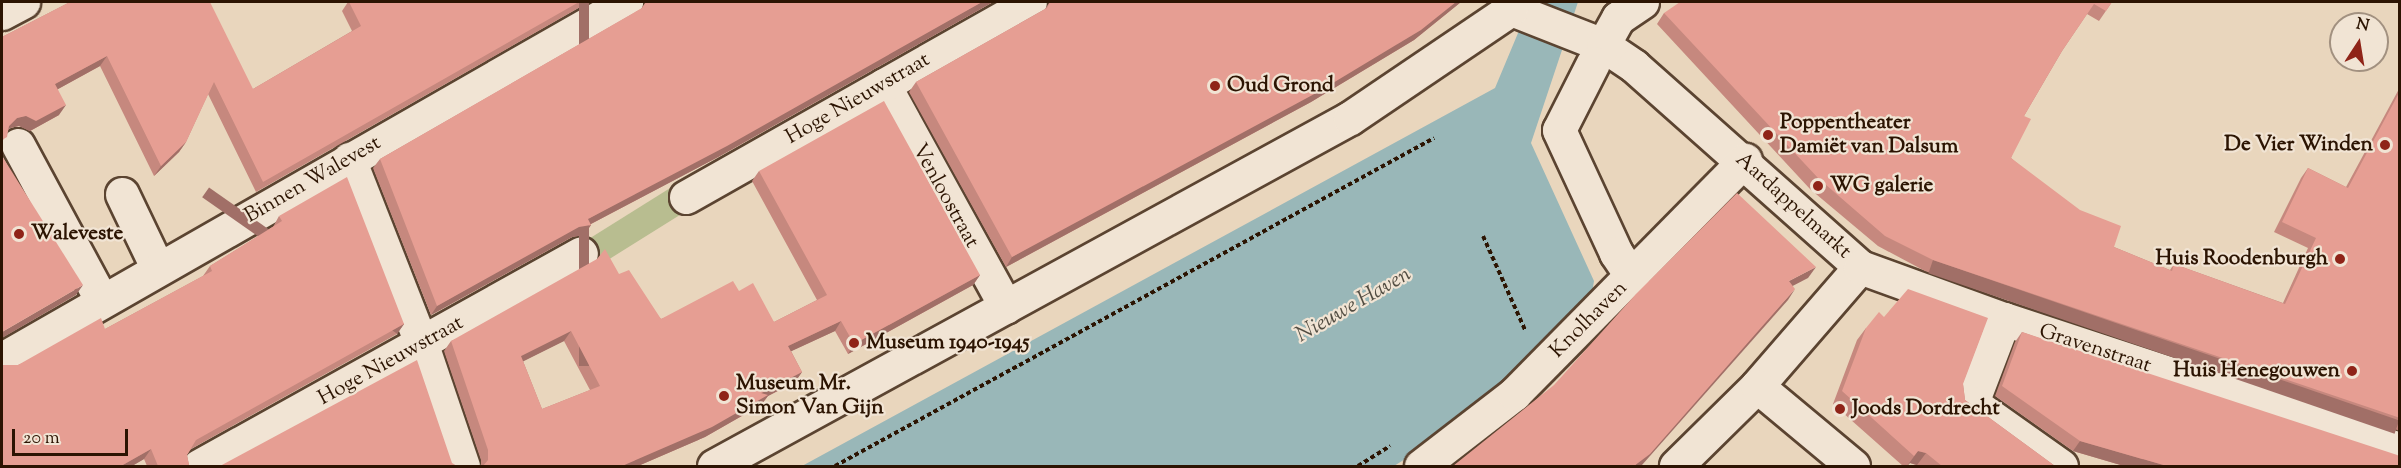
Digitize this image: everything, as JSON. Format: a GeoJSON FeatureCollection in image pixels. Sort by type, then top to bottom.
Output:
{"type":"FeatureCollection","features":[{"type":"Feature","properties":{"kind":"street"},"geometry":{"type":"LineString","coordinates":[[2,13],[23,2]]}},
{"type":"Feature","properties":{"kind":"street","name":"Binnen Walevest"},"geometry":{"type":"LineString","coordinates":[[2,359],[626,2]]}},
{"type":"Feature","properties":{"kind":"street","name":"Hoge Nieuwstraat"},"geometry":{"type":"LineString","coordinates":[[686,197],[1030,2]]}},
{"type":"Feature","properties":{"kind":"street"},"geometry":{"type":"LineString","coordinates":[[1632,277],[1616,254],[1559,130],[1590,47],[1618,18],[1642,2]]}},
{"type":"Feature","properties":{"kind":"street"},"geometry":{"type":"LineString","coordinates":[[714,466],[1350,118],[1514,8]]}},
{"type":"Feature","properties":{"kind":"street","name":"Aardappelmarkt"},"geometry":{"type":"LineString","coordinates":[[1514,8],[1590,47],[1634,66],[1745,160],[1860,267],[1757,386],[1676,466]]}},
{"type":"Feature","properties":{"kind":"street","name":"Venloostraat"},"geometry":{"type":"LineString","coordinates":[[885,85],[1005,307]]}},
{"type":"Feature","properties":{"kind":"street"},"geometry":{"type":"LineString","coordinates":[[18,145],[102,301]]}},
{"type":"Feature","properties":{"kind":"street"},"geometry":{"type":"LineString","coordinates":[[349,159],[422,345],[463,466]]}},
{"type":"Feature","properties":{"kind":"street","name":"Knolhaven"},"geometry":{"type":"LineString","coordinates":[[1422,466],[1514,394],[1745,160]]}},
{"type":"Feature","properties":{"kind":"street"},"geometry":{"type":"LineString","coordinates":[[122,194],[158,269]]}},
{"type":"Feature","properties":{"kind":"street","name":"Hoge Nieuwstraat"},"geometry":{"type":"LineString","coordinates":[[199,466],[422,345],[581,253]]}},
{"type":"Feature","properties":{"kind":"street","name":"Gravenstraat"},"geometry":{"type":"LineString","coordinates":[[1860,267],[2004,319],[2119,346],[2400,449]]}},
{"type":"Feature","properties":{"kind":"street"},"geometry":{"type":"LineString","coordinates":[[2004,319],[1972,403],[2061,466]]}},
{"type":"Feature","properties":{"kind":"street"},"geometry":{"type":"LineString","coordinates":[[1757,386],[1853,466]]}},
{"type":"Feature","properties":{"kind":"path"},"geometry":{"type":"LineString","coordinates":[[835,466],[1434,138]]}},
{"type":"Feature","properties":{"kind":"path"},"geometry":{"type":"LineString","coordinates":[[1483,236],[1527,334]]}},
{"type":"Feature","properties":{"kind":"path"},"geometry":{"type":"LineString","coordinates":[[1358,466],[1396,442]]}},
{"type":"Feature","properties":{"kind":"green space"},"geometry":{"type":"Polygon","coordinates":[[[675,185],[690,209],[599,265],[584,242],[675,185]]]}},
{"type":"Feature","properties":{"kind":"water","name":"Nieuwe Haven"},"geometry":{"type":"Polygon","coordinates":[[[1531,2],[1578,2],[1531,143],[1594,281],[1592,293],[1532,356],[1426,446],[1394,466],[802,466],[1495,88],[1531,2]]]}},
{"type":"Feature","properties":{"kind":"building"},"geometry":{"type":"Polygon","coordinates":[[[70,2],[210,2],[253,89],[361,26],[349,2],[579,2],[263,182],[214,82],[186,142],[161,166],[107,56],[55,84],[66,105],[36,121],[26,116],[17,118],[9,126],[7,137],[2,140],[2,37],[70,2]]]}},
{"type":"Feature","properties":{"kind":"building"},"geometry":{"type":"Polygon","coordinates":[[[646,2],[982,2],[727,146],[588,219],[591,225],[579,227],[437,306],[380,159],[642,8],[646,2]]]}},
{"type":"Feature","properties":{"kind":"building"},"geometry":{"type":"Polygon","coordinates":[[[1050,2],[1456,2],[1421,30],[1318,92],[1012,257],[916,82],[1047,8],[1050,2]]]}},
{"type":"Feature","properties":{"kind":"building"},"geometry":{"type":"Polygon","coordinates":[[[1680,2],[2112,2],[2106,11],[2094,4],[2062,51],[2024,116],[2031,119],[2011,158],[2080,210],[2121,226],[2114,247],[2172,271],[2174,264],[2285,304],[2316,238],[2282,222],[2308,168],[2348,188],[2400,91],[2400,418],[1933,260],[1885,236],[1818,178],[1664,13],[1680,2]]]}},
{"type":"Feature","properties":{"kind":"building"},"geometry":{"type":"Polygon","coordinates":[[[884,101],[980,275],[854,344],[841,321],[788,346],[802,372],[761,393],[768,395],[712,427],[622,466],[483,466],[488,460],[488,450],[451,341],[597,259],[605,249],[619,274],[629,270],[661,319],[733,281],[739,291],[753,283],[774,322],[827,295],[759,171],[884,101]],[[571,331],[521,356],[542,409],[600,386],[571,331]]]}},
{"type":"Feature","properties":{"kind":"building","name":"Waleveste"},"geometry":{"type":"Polygon","coordinates":[[[2,156],[83,285],[2,332],[2,156]]]}},
{"type":"Feature","properties":{"kind":"building"},"geometry":{"type":"Polygon","coordinates":[[[347,177],[404,324],[196,440],[187,455],[189,465],[192,466],[158,466],[151,449],[121,466],[2,466],[2,365],[18,365],[101,318],[105,329],[212,271],[210,266],[282,221],[279,216],[347,177]]]}},
{"type":"Feature","properties":{"kind":"building"},"geometry":{"type":"Polygon","coordinates":[[[1737,193],[1816,267],[1789,281],[1795,289],[1650,454],[1634,466],[1453,466],[1554,385],[1636,294],[1737,193]]]}},
{"type":"Feature","properties":{"kind":"building"},"geometry":{"type":"Polygon","coordinates":[[[1908,289],[1988,318],[1963,384],[1965,400],[2055,466],[1942,466],[1926,453],[1918,451],[1914,456],[1842,391],[1866,328],[1879,312],[1884,317],[1908,289]]]}},
{"type":"Feature","properties":{"kind":"building"},"geometry":{"type":"Polygon","coordinates":[[[2022,332],[2400,456],[2400,466],[2167,466],[2080,441],[2002,386],[2022,332]]]}},
{"type":"Feature","properties":{"kind":"building"},"geometry":{"type":"Polygon","coordinates":[[[417,360],[452,463],[457,466],[220,466],[417,360]]]}},
{"type":"Feature","properties":{"kind":"place","name":"Oud Grond"},"geometry":{"type":"Point","coordinates":[1215,86]}},
{"type":"Feature","properties":{"kind":"place","name":"Poppentheater Damiët van Dalsum"},"geometry":{"type":"Point","coordinates":[1768,135]}},
{"type":"Feature","properties":{"kind":"place","name":"De Vier Winden"},"geometry":{"type":"Point","coordinates":[2385,145]}},
{"type":"Feature","properties":{"kind":"place","name":"WG galerie"},"geometry":{"type":"Point","coordinates":[1818,186]}},
{"type":"Feature","properties":{"kind":"place","name":"Waleveste"},"geometry":{"type":"Point","coordinates":[19,234]}},
{"type":"Feature","properties":{"kind":"place","name":"Huis Roodenburgh"},"geometry":{"type":"Point","coordinates":[2340,259]}},
{"type":"Feature","properties":{"kind":"place","name":"Museum 1940-1945"},"geometry":{"type":"Point","coordinates":[854,343]}},
{"type":"Feature","properties":{"kind":"place","name":"Huis Henegouwen"},"geometry":{"type":"Point","coordinates":[2352,371]}},
{"type":"Feature","properties":{"kind":"place","name":"Museum Mr. Simon Van Gijn"},"geometry":{"type":"Point","coordinates":[724,396]}},
{"type":"Feature","properties":{"kind":"place","name":"Joods Dordrecht"},"geometry":{"type":"Point","coordinates":[1840,409]}}]}
